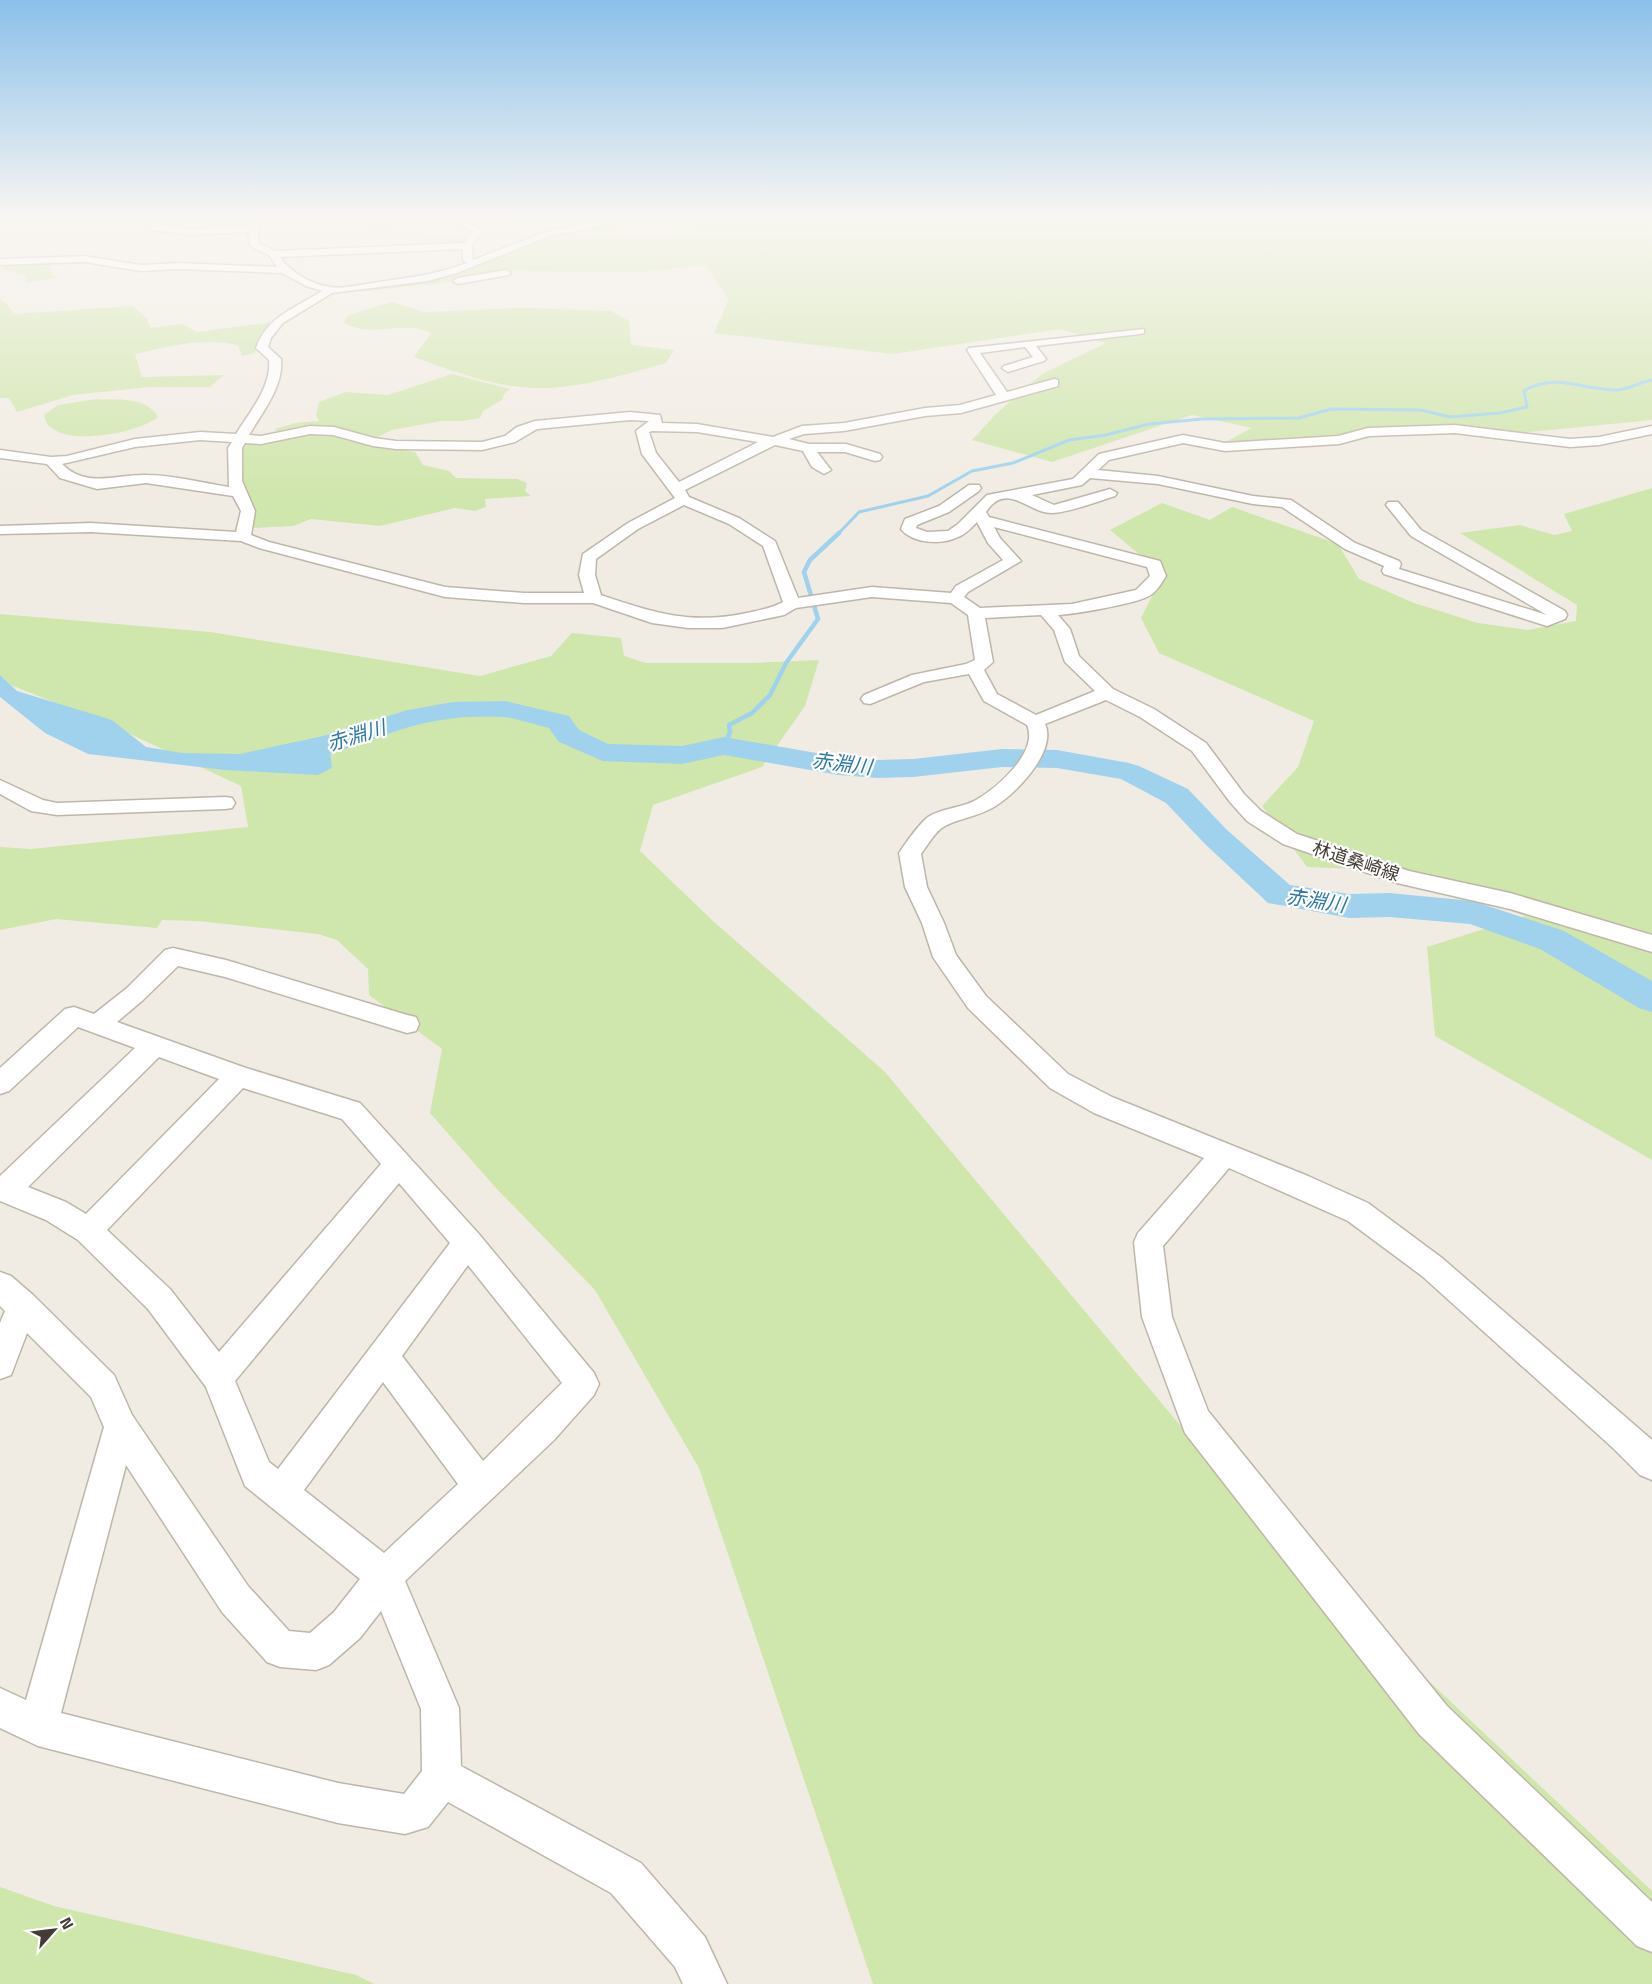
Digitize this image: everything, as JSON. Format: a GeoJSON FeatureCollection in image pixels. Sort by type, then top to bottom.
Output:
{"type":"FeatureCollection","features":[{"type":"Feature","properties":{"kind":"street"},"geometry":{"type":"LineString","coordinates":[[243,537],[248,511],[235,481],[235,448],[270,388],[276,369],[275,359],[262,348],[263,339],[282,320],[297,311]]}},
{"type":"Feature","properties":{"kind":"street"},"geometry":{"type":"LineString","coordinates":[[1003,396],[973,350],[1140,331]]}},
{"type":"Feature","properties":{"kind":"street"},"geometry":{"type":"LineString","coordinates":[[594,598],[587,576],[588,557],[680,495],[773,441],[802,429],[844,427],[925,412],[961,409],[1003,396],[1040,359],[1028,344]]}},
{"type":"Feature","properties":{"kind":"street"},"geometry":{"type":"LineString","coordinates":[[1023,375],[1054,382]]}},
{"type":"Feature","properties":{"kind":"street"},"geometry":{"type":"LineString","coordinates":[[0,454],[51,461],[82,457],[135,443],[200,436],[261,440],[310,430],[334,431],[373,442],[396,445],[482,446],[510,440],[522,430],[535,425],[630,416],[655,418],[656,423],[642,431],[649,454],[680,495],[734,520],[770,544],[796,604]]}},
{"type":"Feature","properties":{"kind":"street"},"geometry":{"type":"LineString","coordinates":[[650,428],[697,428],[808,448],[846,448],[875,458]]}},
{"type":"Feature","properties":{"kind":"street"},"geometry":{"type":"LineString","coordinates":[[974,488],[944,509],[910,522],[908,528],[916,536],[947,538],[982,516],[992,498],[1077,482],[1089,474],[1094,464],[1104,457],[1183,439],[1225,447],[1281,445],[1339,440],[1368,432],[1455,429],[1570,443],[1599,441],[1652,430]]}},
{"type":"Feature","properties":{"kind":"street"},"geometry":{"type":"LineString","coordinates":[[808,448],[817,464],[824,470]]}},
{"type":"Feature","properties":{"kind":"street"},"geometry":{"type":"LineString","coordinates":[[51,461],[65,475],[97,485],[146,479],[238,492]]}},
{"type":"Feature","properties":{"kind":"street"},"geometry":{"type":"LineString","coordinates":[[1089,474],[1158,480],[1253,500],[1286,503],[1350,546],[1393,564],[1390,571],[1547,621],[1559,615],[1416,533],[1393,505]]}},
{"type":"Feature","properties":{"kind":"street"},"geometry":{"type":"LineString","coordinates":[[1016,492],[1047,509],[1055,509],[1110,493]]}},
{"type":"Feature","properties":{"kind":"street"},"geometry":{"type":"LineString","coordinates":[[955,598],[962,589],[1013,561],[993,540],[982,516]]}},
{"type":"Feature","properties":{"kind":"street"},"geometry":{"type":"LineString","coordinates":[[0,530],[40,526],[74,526],[243,537],[275,548],[445,592],[524,598],[594,598],[658,619],[688,623],[722,623],[778,611],[796,604],[872,592],[955,598],[976,613],[1072,609],[1141,594],[1158,576],[1154,564],[982,516]]}},
{"type":"Feature","properties":{"kind":"street","name":"林道桑崎線"},"geometry":{"type":"LineString","coordinates":[[1045,610],[1062,629],[1071,658],[1107,693],[1147,713],[1199,747],[1237,798],[1254,816],[1290,839],[1405,878],[1510,901],[1652,944]]}},
{"type":"Feature","properties":{"kind":"street"},"geometry":{"type":"LineString","coordinates":[[870,699],[898,685],[935,674],[975,669],[984,662],[976,613]]}},
{"type":"Feature","properties":{"kind":"street"},"geometry":{"type":"LineString","coordinates":[[975,669],[990,697],[1035,722],[1039,731],[1038,743],[1023,772],[983,805],[935,822],[910,853],[916,887],[933,923],[945,957],[977,1002],[1059,1082],[1103,1106],[1298,1184],[1358,1212],[1432,1267],[1625,1436],[1652,1463]]}},
{"type":"Feature","properties":{"kind":"street"},"geometry":{"type":"LineString","coordinates":[[1035,722],[1107,693]]}},
{"type":"Feature","properties":{"kind":"street"},"geometry":{"type":"LineString","coordinates":[[0,786],[38,806],[57,809],[225,803]]}},
{"type":"Feature","properties":{"kind":"street"},"geometry":{"type":"LineString","coordinates":[[99,1024],[135,994],[173,956],[226,969],[407,1024]]}},
{"type":"Feature","properties":{"kind":"street"},"geometry":{"type":"LineString","coordinates":[[0,1084],[74,1016],[238,1076],[351,1111],[468,1242],[583,1384],[542,1428],[385,1576],[347,1625],[316,1652],[280,1649],[235,1599],[120,1427],[103,1386],[11,1295]]}},
{"type":"Feature","properties":{"kind":"street"},"geometry":{"type":"LineString","coordinates":[[0,1707],[38,1727],[338,1803],[405,1814],[414,1814],[442,1777],[440,1708],[385,1576],[257,1474],[218,1377],[159,1299],[88,1231],[56,1211],[3,1189],[155,1045]]}},
{"type":"Feature","properties":{"kind":"street"},"geometry":{"type":"LineString","coordinates":[[88,1231],[238,1076]]}},
{"type":"Feature","properties":{"kind":"street"},"geometry":{"type":"LineString","coordinates":[[1224,1154],[1148,1242],[1157,1317],[1196,1422],[1433,1720],[1652,1931]]}},
{"type":"Feature","properties":{"kind":"street"},"geometry":{"type":"LineString","coordinates":[[218,1377],[399,1163]]}},
{"type":"Feature","properties":{"kind":"street"},"geometry":{"type":"LineString","coordinates":[[281,1493],[468,1242]]}},
{"type":"Feature","properties":{"kind":"street"},"geometry":{"type":"LineString","coordinates":[[0,1364],[11,1295]]}},
{"type":"Feature","properties":{"kind":"street"},"geometry":{"type":"LineString","coordinates":[[383,1356],[481,1486]]}},
{"type":"Feature","properties":{"kind":"street"},"geometry":{"type":"LineString","coordinates":[[38,1727],[120,1427]]}},
{"type":"Feature","properties":{"kind":"street"},"geometry":{"type":"LineString","coordinates":[[442,1777],[626,1878],[690,1952],[705,1984]]}},
{"type":"Feature","properties":{"kind":"green space"},"geometry":{"type":"Polygon","coordinates":[[[0,311],[11,311],[14,314],[65,311],[138,311],[149,320],[147,321],[151,328],[182,324],[197,332],[273,322],[254,353],[242,356],[238,345],[212,342],[186,344],[135,354],[142,377],[224,375],[210,387],[149,387],[73,395],[17,412],[9,398],[0,398],[0,311]]]}},
{"type":"Feature","properties":{"kind":"green space"},"geometry":{"type":"Polygon","coordinates":[[[363,311],[611,311],[629,321],[631,345],[674,350],[666,363],[601,380],[551,388],[520,387],[473,377],[414,357],[431,333],[410,328],[377,330],[355,327],[344,323],[348,315],[363,311]]]}},
{"type":"Feature","properties":{"kind":"green space"},"geometry":{"type":"Polygon","coordinates":[[[724,311],[1652,311],[1652,420],[1519,433],[1438,426],[1362,428],[1331,438],[1222,444],[1252,428],[1192,415],[1052,462],[972,440],[996,414],[1042,374],[1106,343],[1060,329],[893,354],[714,333],[724,311]]]}},
{"type":"Feature","properties":{"kind":"green space"},"geometry":{"type":"Polygon","coordinates":[[[452,374],[510,389],[504,394],[502,400],[483,411],[480,418],[441,421],[392,430],[376,438],[339,427],[279,433],[275,429],[295,423],[319,421],[316,415],[319,402],[346,392],[388,395],[452,374]]]}},
{"type":"Feature","properties":{"kind":"green space"},"geometry":{"type":"Polygon","coordinates":[[[96,399],[139,402],[153,410],[158,417],[133,429],[96,436],[77,436],[61,433],[50,426],[44,415],[58,405],[96,399]]]}},
{"type":"Feature","properties":{"kind":"green space"},"geometry":{"type":"Polygon","coordinates":[[[307,433],[334,434],[347,441],[415,452],[423,465],[449,471],[456,478],[517,479],[527,483],[525,491],[531,496],[485,499],[486,507],[475,511],[455,508],[380,526],[311,519],[293,526],[253,528],[253,504],[243,488],[239,469],[241,441],[307,433]]]}},
{"type":"Feature","properties":{"kind":"green space"},"geometry":{"type":"Polygon","coordinates":[[[1652,488],[1652,1160],[1435,1036],[1427,947],[1525,916],[1403,871],[1307,867],[1262,806],[1298,767],[1314,721],[1159,653],[1141,618],[1163,574],[1110,530],[1162,503],[1210,520],[1232,507],[1338,544],[1359,579],[1414,603],[1478,623],[1528,630],[1576,621],[1577,605],[1460,533],[1520,525],[1554,535],[1572,531],[1564,514],[1652,488]]]}},
{"type":"Feature","properties":{"kind":"green space"},"geometry":{"type":"Polygon","coordinates":[[[0,614],[210,632],[480,676],[551,656],[572,633],[621,638],[624,656],[646,663],[752,663],[819,660],[805,706],[762,767],[653,805],[640,851],[713,921],[885,1072],[1265,1527],[1652,1891],[1652,1984],[873,1984],[699,1468],[595,1290],[496,1188],[430,1113],[442,1049],[369,995],[368,969],[337,940],[318,934],[197,921],[162,920],[157,928],[56,919],[0,930],[0,847],[31,849],[248,827],[241,786],[113,726],[11,685],[0,675],[0,614]]]}},
{"type":"Feature","properties":{"kind":"green space"},"geometry":{"type":"Polygon","coordinates":[[[0,1887],[54,1906],[356,1975],[374,1984],[0,1984],[0,1887]]]}},
{"type":"Feature","properties":{"kind":"water"},"geometry":{"type":"Polygon","coordinates":[[[0,675],[17,691],[112,720],[146,747],[182,753],[240,754],[328,735],[332,768],[318,775],[225,770],[88,754],[45,733],[0,697],[0,675]]]}},
{"type":"Feature","properties":{"kind":"waterway"},"geometry":{"type":"LineString","coordinates":[[839,533],[859,512],[928,496],[972,471],[1013,463],[1069,440],[1106,435],[1149,424],[1202,419],[1299,418],[1331,409],[1421,410],[1450,417],[1500,413],[1527,407],[1524,391],[1546,383],[1569,383],[1616,390],[1652,380]]}},
{"type":"Feature","properties":{"kind":"waterway"},"geometry":{"type":"LineString","coordinates":[[724,746],[730,732],[729,725],[752,713],[770,695],[786,663],[818,619],[804,572],[810,560],[839,533]]}},
{"type":"Feature","properties":{"kind":"waterway","name":"赤淵川"},"geometry":{"type":"LineString","coordinates":[[281,753],[322,746],[408,718],[453,710],[505,709],[559,722],[569,736],[603,752],[682,755],[724,746],[839,766],[877,769],[913,768],[1002,758],[1057,759],[1129,772],[1177,796],[1216,837],[1280,895],[1349,906],[1389,905],[1473,913],[1552,940],[1652,998]]}}]}
